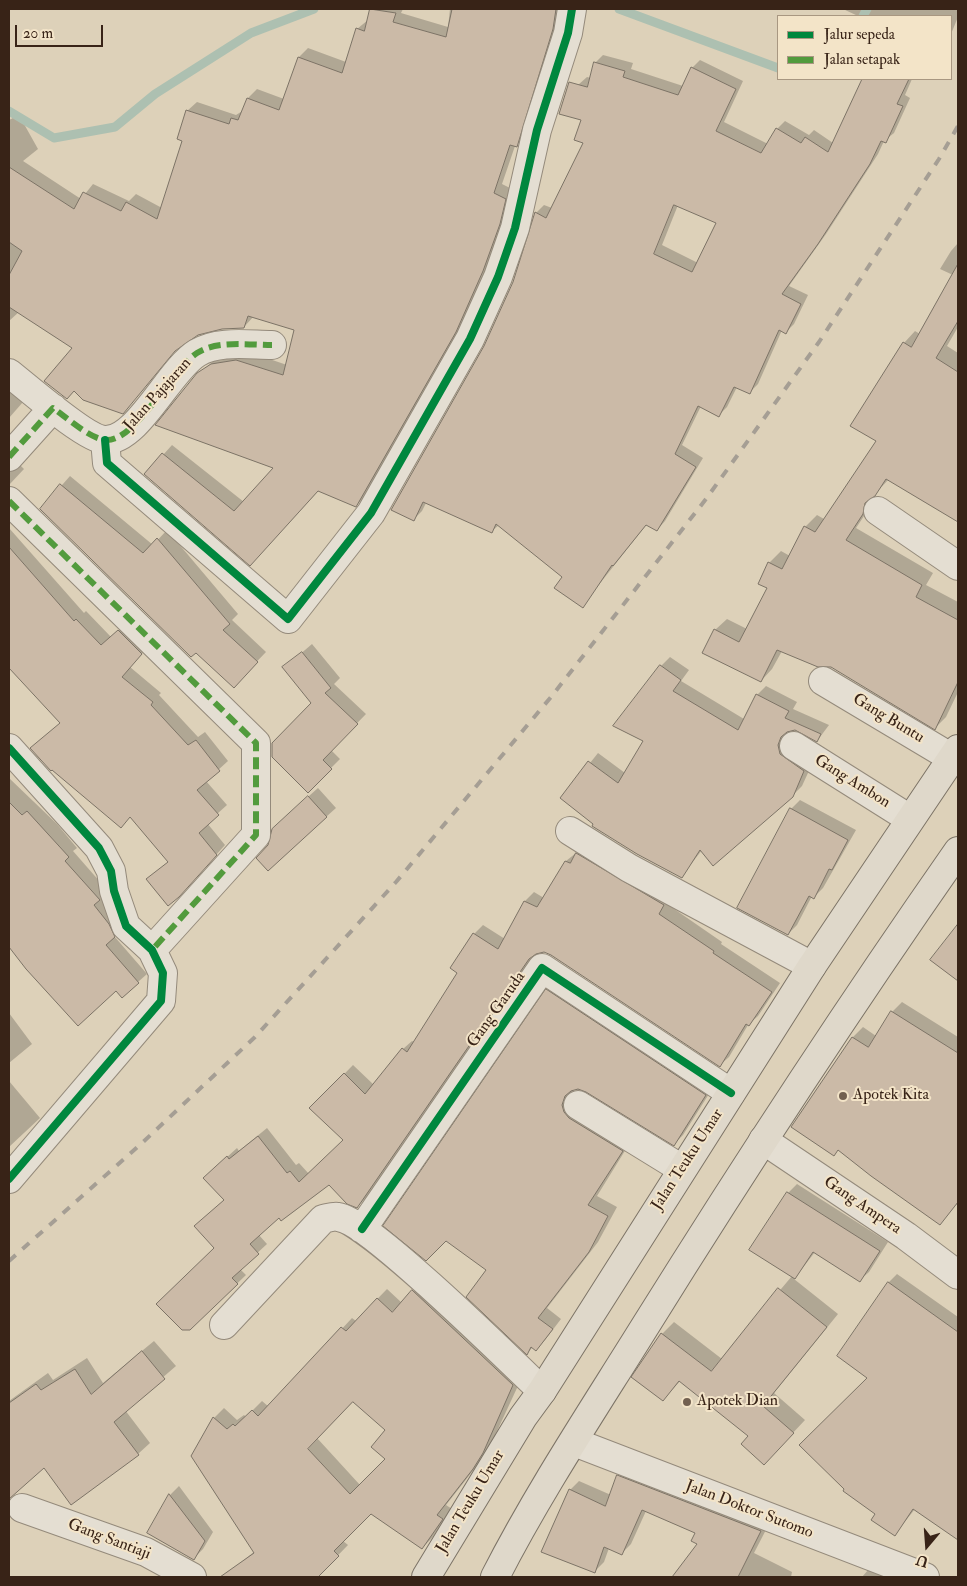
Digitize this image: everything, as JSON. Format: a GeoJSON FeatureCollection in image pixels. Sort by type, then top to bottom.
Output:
{"type":"FeatureCollection","features":[{"type":"Feature","properties":{"kind":"highway","name":"Jalan Teuku Umar"},"geometry":{"type":"LineString","coordinates":[[426,1577],[518,1425],[542,1391],[812,966],[955,753]]}},
{"type":"Feature","properties":{"kind":"highway"},"geometry":{"type":"LineString","coordinates":[[496,1577],[574,1442],[763,1140],[862,988],[958,851]]}},
{"type":"Feature","properties":{"kind":"street"},"geometry":{"type":"LineString","coordinates":[[105,440],[107,463],[288,619],[371,513],[470,339],[498,277],[515,228],[537,130],[570,21]]}},
{"type":"Feature","properties":{"kind":"street","name":"Jalan Pajajaran"},"geometry":{"type":"LineString","coordinates":[[9,373],[84,431],[105,440],[120,437],[140,420],[176,372],[197,352],[218,345],[272,345]]}},
{"type":"Feature","properties":{"kind":"street"},"geometry":{"type":"LineString","coordinates":[[9,458],[53,408]]}},
{"type":"Feature","properties":{"kind":"street"},"geometry":{"type":"LineString","coordinates":[[9,501],[256,743],[256,836],[152,950]]}},
{"type":"Feature","properties":{"kind":"street"},"geometry":{"type":"LineString","coordinates":[[878,511],[958,566]]}},
{"type":"Feature","properties":{"kind":"street","name":"Gang Buntu"},"geometry":{"type":"LineString","coordinates":[[823,681],[955,753]]}},
{"type":"Feature","properties":{"kind":"street","name":"Gang Ambon"},"geometry":{"type":"LineString","coordinates":[[794,746],[910,819]]}},
{"type":"Feature","properties":{"kind":"street"},"geometry":{"type":"LineString","coordinates":[[9,748],[99,848],[111,871],[114,891],[126,926],[152,950],[163,973],[161,1001],[9,1179]]}},
{"type":"Feature","properties":{"kind":"street"},"geometry":{"type":"LineString","coordinates":[[570,830],[629,868],[812,966]]}},
{"type":"Feature","properties":{"kind":"street","name":"Gang Garuda"},"geometry":{"type":"LineString","coordinates":[[362,1229],[542,968],[731,1093]]}},
{"type":"Feature","properties":{"kind":"street"},"geometry":{"type":"LineString","coordinates":[[578,1105],[682,1170]]}},
{"type":"Feature","properties":{"kind":"street","name":"Gang Ampera"},"geometry":{"type":"LineString","coordinates":[[763,1140],[906,1236],[958,1275]]}},
{"type":"Feature","properties":{"kind":"street"},"geometry":{"type":"LineString","coordinates":[[224,1325],[323,1219],[339,1216],[362,1229],[427,1284],[542,1391]]}},
{"type":"Feature","properties":{"kind":"street","name":"Jalan Doktor Sutomo"},"geometry":{"type":"LineString","coordinates":[[574,1442],[925,1577]]}},
{"type":"Feature","properties":{"kind":"street","name":"Gang Santiaji"},"geometry":{"type":"LineString","coordinates":[[22,1508],[146,1552],[192,1577]]}},
{"type":"Feature","properties":{"kind":"building"},"geometry":{"type":"Polygon","coordinates":[[[370,9],[396,13],[393,22],[446,37],[452,9],[556,9],[553,29],[517,147],[510,145],[494,193],[506,199],[500,224],[483,271],[456,332],[356,507],[318,491],[250,566],[144,474],[162,453],[234,511],[273,468],[155,425],[197,373],[211,364],[236,360],[283,375],[294,330],[248,316],[244,328],[222,329],[198,335],[175,351],[123,414],[83,400],[74,391],[67,399],[44,381],[72,348],[9,307],[9,275],[22,251],[9,242],[9,167],[74,209],[83,192],[121,211],[126,202],[157,219],[182,141],[177,139],[186,110],[229,124],[231,118],[238,120],[247,98],[279,110],[298,57],[342,73],[356,28],[364,31],[370,9]]]}},
{"type":"Feature","properties":{"kind":"building"},"geometry":{"type":"Polygon","coordinates":[[[594,62],[625,71],[623,77],[678,95],[691,67],[736,89],[716,131],[761,153],[776,128],[801,143],[805,137],[828,152],[862,80],[909,80],[897,104],[903,106],[886,143],[881,141],[870,164],[818,244],[782,294],[801,304],[786,334],[779,330],[750,394],[734,387],[719,417],[698,406],[675,454],[696,467],[657,531],[646,525],[612,565],[583,608],[554,588],[562,577],[496,524],[492,533],[423,502],[414,521],[391,510],[484,346],[513,282],[535,212],[546,218],[583,143],[574,140],[581,120],[559,114],[569,82],[587,87],[594,62]],[[674,205],[654,254],[692,272],[716,223],[674,205]]]}},
{"type":"Feature","properties":{"kind":"building"},"geometry":{"type":"Polygon","coordinates":[[[958,264],[958,321],[936,358],[958,372],[958,522],[886,479],[875,496],[865,503],[863,514],[846,540],[922,585],[916,597],[958,620],[958,682],[935,730],[831,667],[818,667],[777,650],[761,682],[702,653],[714,629],[739,642],[767,588],[758,584],[768,562],[782,569],[804,526],[815,532],[876,441],[850,426],[903,342],[911,347],[958,264]]]}},
{"type":"Feature","properties":{"kind":"building"},"geometry":{"type":"Polygon","coordinates":[[[60,484],[143,553],[157,538],[230,624],[223,630],[258,662],[234,688],[196,653],[191,657],[40,509],[60,484]]]}},
{"type":"Feature","properties":{"kind":"building"},"geometry":{"type":"Polygon","coordinates":[[[9,547],[74,621],[76,619],[101,645],[118,630],[142,654],[122,677],[153,702],[151,705],[188,745],[196,740],[220,771],[197,790],[219,815],[199,833],[217,855],[179,897],[168,906],[146,879],[168,862],[130,817],[121,828],[51,771],[30,748],[60,723],[9,668],[9,547]]]}},
{"type":"Feature","properties":{"kind":"building"},"geometry":{"type":"Polygon","coordinates":[[[302,652],[331,688],[325,693],[358,724],[323,760],[332,769],[308,793],[272,757],[272,743],[311,703],[282,667],[302,652]]]}},
{"type":"Feature","properties":{"kind":"building"},"geometry":{"type":"Polygon","coordinates":[[[660,665],[681,680],[673,691],[738,730],[756,694],[789,711],[785,718],[821,734],[817,742],[795,730],[787,732],[781,737],[778,745],[780,754],[804,771],[793,797],[713,866],[700,850],[682,878],[637,854],[592,826],[593,824],[560,798],[588,761],[618,783],[643,741],[613,726],[660,665]]]}},
{"type":"Feature","properties":{"kind":"building"},"geometry":{"type":"Polygon","coordinates":[[[308,796],[327,817],[268,871],[256,858],[268,845],[272,829],[308,796]]]}},
{"type":"Feature","properties":{"kind":"building"},"geometry":{"type":"Polygon","coordinates":[[[9,802],[22,815],[27,811],[69,857],[65,861],[100,900],[94,905],[109,924],[115,937],[106,945],[139,983],[122,998],[116,991],[78,1026],[26,969],[9,947],[9,802]]]}},
{"type":"Feature","properties":{"kind":"building"},"geometry":{"type":"Polygon","coordinates":[[[790,808],[848,840],[832,870],[829,869],[814,899],[809,896],[788,935],[737,908],[790,808]]]}},
{"type":"Feature","properties":{"kind":"building"},"geometry":{"type":"Polygon","coordinates":[[[576,853],[664,905],[659,914],[772,992],[749,1026],[746,1024],[720,1067],[551,955],[544,952],[536,954],[529,959],[357,1208],[347,1204],[329,1185],[281,1221],[279,1218],[250,1244],[259,1254],[232,1278],[238,1284],[190,1330],[182,1330],[156,1304],[214,1248],[194,1226],[224,1200],[203,1178],[227,1156],[229,1159],[258,1136],[287,1173],[290,1171],[299,1182],[343,1140],[309,1108],[344,1073],[365,1094],[402,1048],[407,1052],[457,973],[450,968],[473,933],[498,949],[524,901],[537,907],[565,861],[570,863],[576,853]]]}},
{"type":"Feature","properties":{"kind":"building"},"geometry":{"type":"Polygon","coordinates":[[[958,924],[958,981],[930,960],[958,924]]]}},
{"type":"Feature","properties":{"kind":"building"},"geometry":{"type":"Polygon","coordinates":[[[546,989],[706,1095],[674,1146],[586,1092],[578,1089],[571,1091],[565,1096],[562,1105],[564,1112],[569,1118],[623,1151],[588,1205],[608,1216],[589,1252],[538,1318],[553,1329],[536,1351],[531,1347],[527,1355],[466,1297],[486,1270],[446,1241],[426,1261],[383,1226],[546,989]]]}},
{"type":"Feature","properties":{"kind":"building"},"geometry":{"type":"Polygon","coordinates":[[[891,1011],[958,1053],[958,1202],[940,1225],[838,1150],[834,1156],[791,1127],[852,1037],[868,1047],[891,1011]]]}},
{"type":"Feature","properties":{"kind":"building"},"geometry":{"type":"Polygon","coordinates":[[[787,1192],[880,1251],[860,1282],[813,1252],[795,1279],[749,1250],[787,1192]]]}},
{"type":"Feature","properties":{"kind":"building"},"geometry":{"type":"Polygon","coordinates":[[[888,1282],[958,1332],[958,1540],[913,1509],[895,1536],[871,1520],[875,1514],[843,1491],[844,1489],[799,1445],[867,1378],[837,1356],[888,1282]]]}},
{"type":"Feature","properties":{"kind":"building"},"geometry":{"type":"Polygon","coordinates":[[[778,1288],[827,1327],[763,1406],[794,1433],[764,1465],[741,1444],[748,1436],[679,1381],[663,1401],[631,1377],[661,1333],[711,1371],[778,1288]]]}},
{"type":"Feature","properties":{"kind":"building"},"geometry":{"type":"Polygon","coordinates":[[[412,1290],[513,1385],[483,1453],[473,1469],[437,1515],[443,1519],[422,1549],[371,1514],[334,1551],[339,1556],[318,1577],[220,1577],[254,1553],[191,1456],[213,1417],[227,1429],[233,1424],[235,1426],[252,1410],[258,1416],[341,1327],[346,1331],[377,1298],[392,1312],[412,1290]],[[353,1402],[308,1449],[350,1494],[385,1459],[371,1447],[385,1430],[353,1402]]]}},
{"type":"Feature","properties":{"kind":"building"},"geometry":{"type":"Polygon","coordinates":[[[142,1351],[165,1379],[114,1422],[139,1455],[71,1505],[44,1468],[9,1499],[9,1403],[36,1384],[41,1390],[75,1369],[91,1394],[142,1351]]]}},
{"type":"Feature","properties":{"kind":"building"},"geometry":{"type":"Polygon","coordinates":[[[617,1475],[761,1531],[738,1577],[672,1577],[697,1544],[691,1541],[695,1533],[642,1510],[622,1555],[604,1547],[595,1573],[541,1552],[569,1489],[605,1506],[617,1475]]]}},
{"type":"Feature","properties":{"kind":"building"},"geometry":{"type":"Polygon","coordinates":[[[169,1494],[205,1541],[194,1560],[147,1533],[169,1494]]]}},
{"type":"Feature","properties":{"kind":"waterway"},"geometry":{"type":"LineString","coordinates":[[9,111],[54,138],[115,127],[155,94],[251,33],[314,9]]}},
{"type":"Feature","properties":{"kind":"waterway"},"geometry":{"type":"LineString","coordinates":[[619,9],[777,68]]}},
{"type":"Feature","properties":{"kind":"waterway"},"geometry":{"type":"LineString","coordinates":[[864,15],[867,9]]}},
{"type":"Feature","properties":{"kind":"railway"},"geometry":{"type":"LineString","coordinates":[[9,1261],[142,1143],[255,1037],[396,882],[551,697],[706,499],[819,342],[939,159],[958,126]]}},
{"type":"Feature","properties":{"kind":"marked path"},"geometry":{"type":"LineString","coordinates":[[9,457],[53,408],[92,435],[105,440],[116,438],[128,430],[140,418],[176,374],[197,353],[214,346],[223,345],[272,345]]}},
{"type":"Feature","properties":{"kind":"marked path"},"geometry":{"type":"LineString","coordinates":[[9,501],[256,743],[256,835],[152,950]]}},
{"type":"Feature","properties":{"kind":"cycle path"},"geometry":{"type":"LineString","coordinates":[[105,440],[107,463],[288,619],[371,513],[470,339],[498,277],[515,228],[537,130],[568,33],[572,9]]}},
{"type":"Feature","properties":{"kind":"cycle path"},"geometry":{"type":"LineString","coordinates":[[9,748],[99,848],[111,871],[114,891],[126,926],[152,950],[163,973],[161,1001],[9,1179]]}},
{"type":"Feature","properties":{"kind":"cycle path"},"geometry":{"type":"LineString","coordinates":[[362,1229],[542,968],[731,1093]]}},
{"type":"Feature","properties":{"kind":"place","name":"Apotek Kita"},"geometry":{"type":"Point","coordinates":[843,1096]}},
{"type":"Feature","properties":{"kind":"place","name":"Apotek Dian"},"geometry":{"type":"Point","coordinates":[687,1402]}}]}
